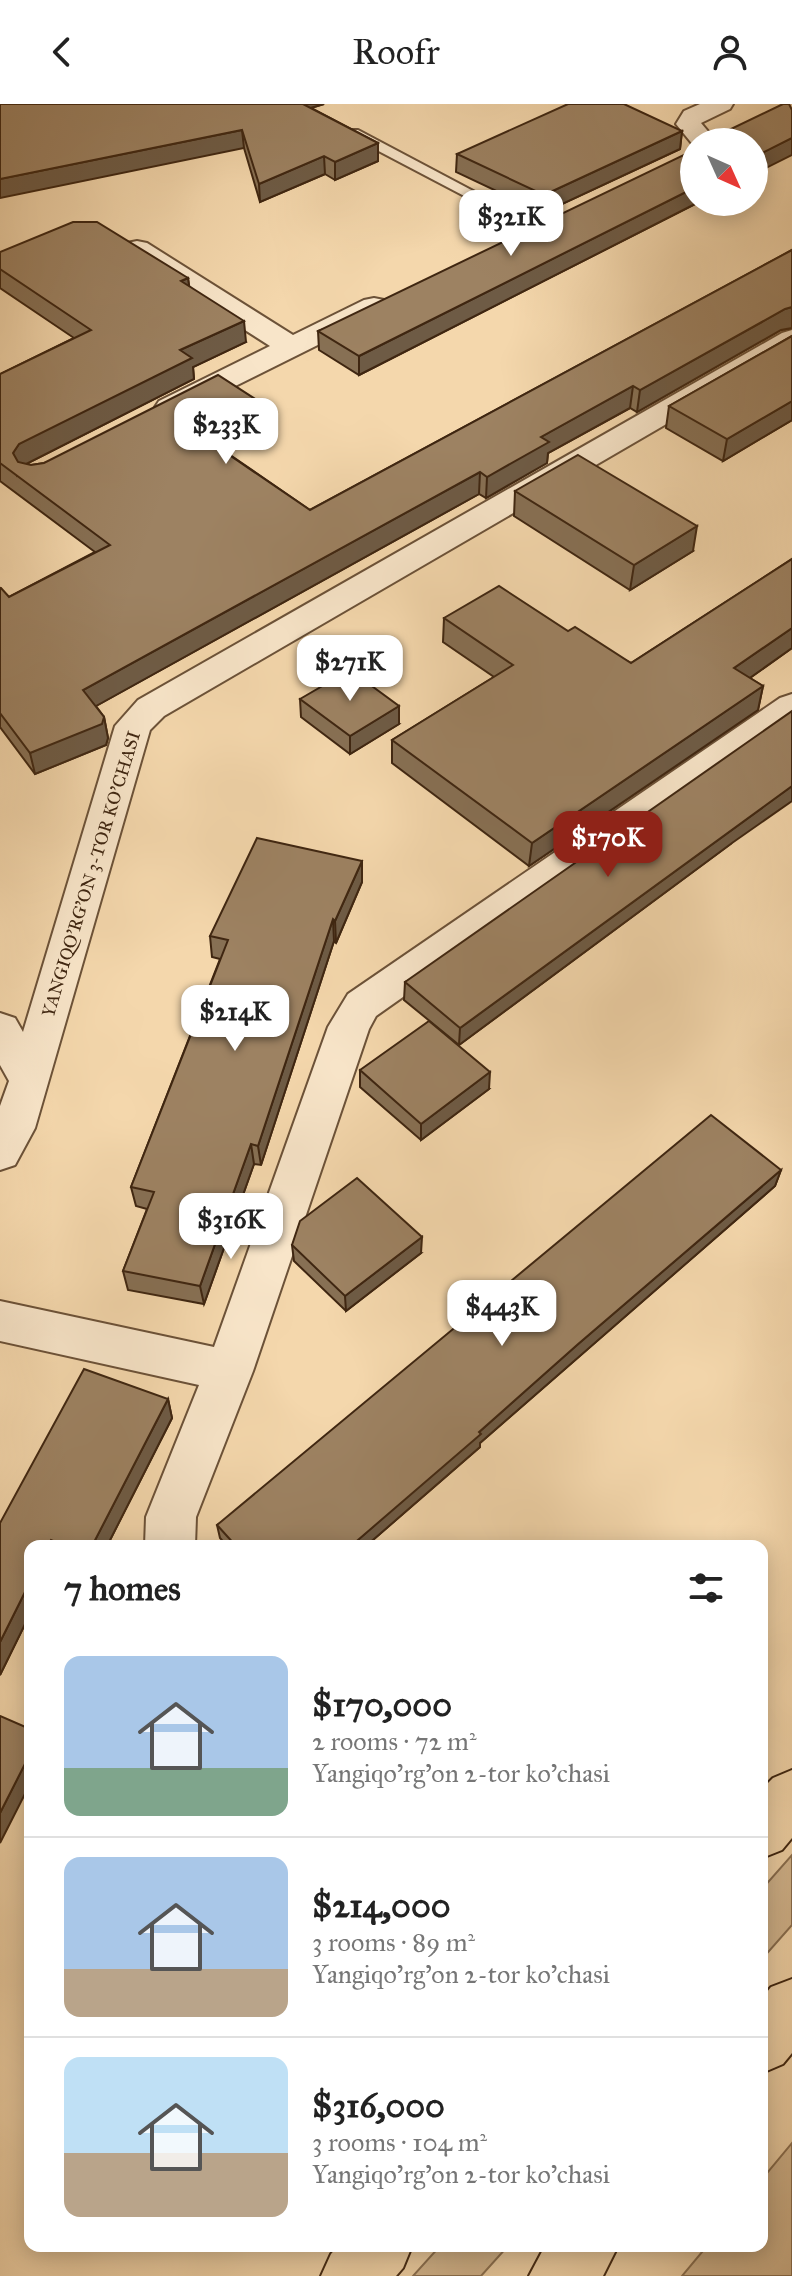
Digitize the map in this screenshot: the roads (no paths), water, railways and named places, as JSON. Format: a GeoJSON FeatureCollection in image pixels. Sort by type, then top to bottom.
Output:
{"type":"FeatureCollection","features":[{"type":"Feature","properties":{"kind":"highway"},"geometry":{"type":"LineString","coordinates":[[768,2036],[792,2008]]}},
{"type":"Feature","properties":{"kind":"highway"},"geometry":{"type":"LineString","coordinates":[[353,2276],[375,2252]]}},
{"type":"Feature","properties":{"kind":"highway"},"geometry":{"type":"LineString","coordinates":[[561,2276],[582,2252]]}},
{"type":"Feature","properties":{"kind":"street"},"geometry":{"type":"LineString","coordinates":[[692,128],[688,124],[693,116],[721,104]]}},
{"type":"Feature","properties":{"kind":"street"},"geometry":{"type":"LineString","coordinates":[[509,241],[565,215]]}},
{"type":"Feature","properties":{"kind":"street"},"geometry":{"type":"LineString","coordinates":[[110,234],[290,346]]}},
{"type":"Feature","properties":{"kind":"street"},"geometry":{"type":"LineString","coordinates":[[149,418],[399,294]]}},
{"type":"Feature","properties":{"kind":"street","name":"YANGIQO'RG'ON 3-TOR KO'CHASI"},"geometry":{"type":"LineString","coordinates":[[0,1152],[14,1128],[30,1080],[133,726],[151,708],[792,339]]}},
{"type":"Feature","properties":{"kind":"street"},"geometry":{"type":"LineString","coordinates":[[168,1540],[171,1517],[229,1371],[349,1027],[362,1005],[792,706]]}},
{"type":"Feature","properties":{"kind":"street"},"geometry":{"type":"LineString","coordinates":[[0,1029],[30,1080]]}},
{"type":"Feature","properties":{"kind":"street"},"geometry":{"type":"LineString","coordinates":[[0,1321],[229,1371]]}},
{"type":"Feature","properties":{"kind":"lane"},"geometry":{"type":"LineString","coordinates":[[354,133],[536,228]]}}]}
